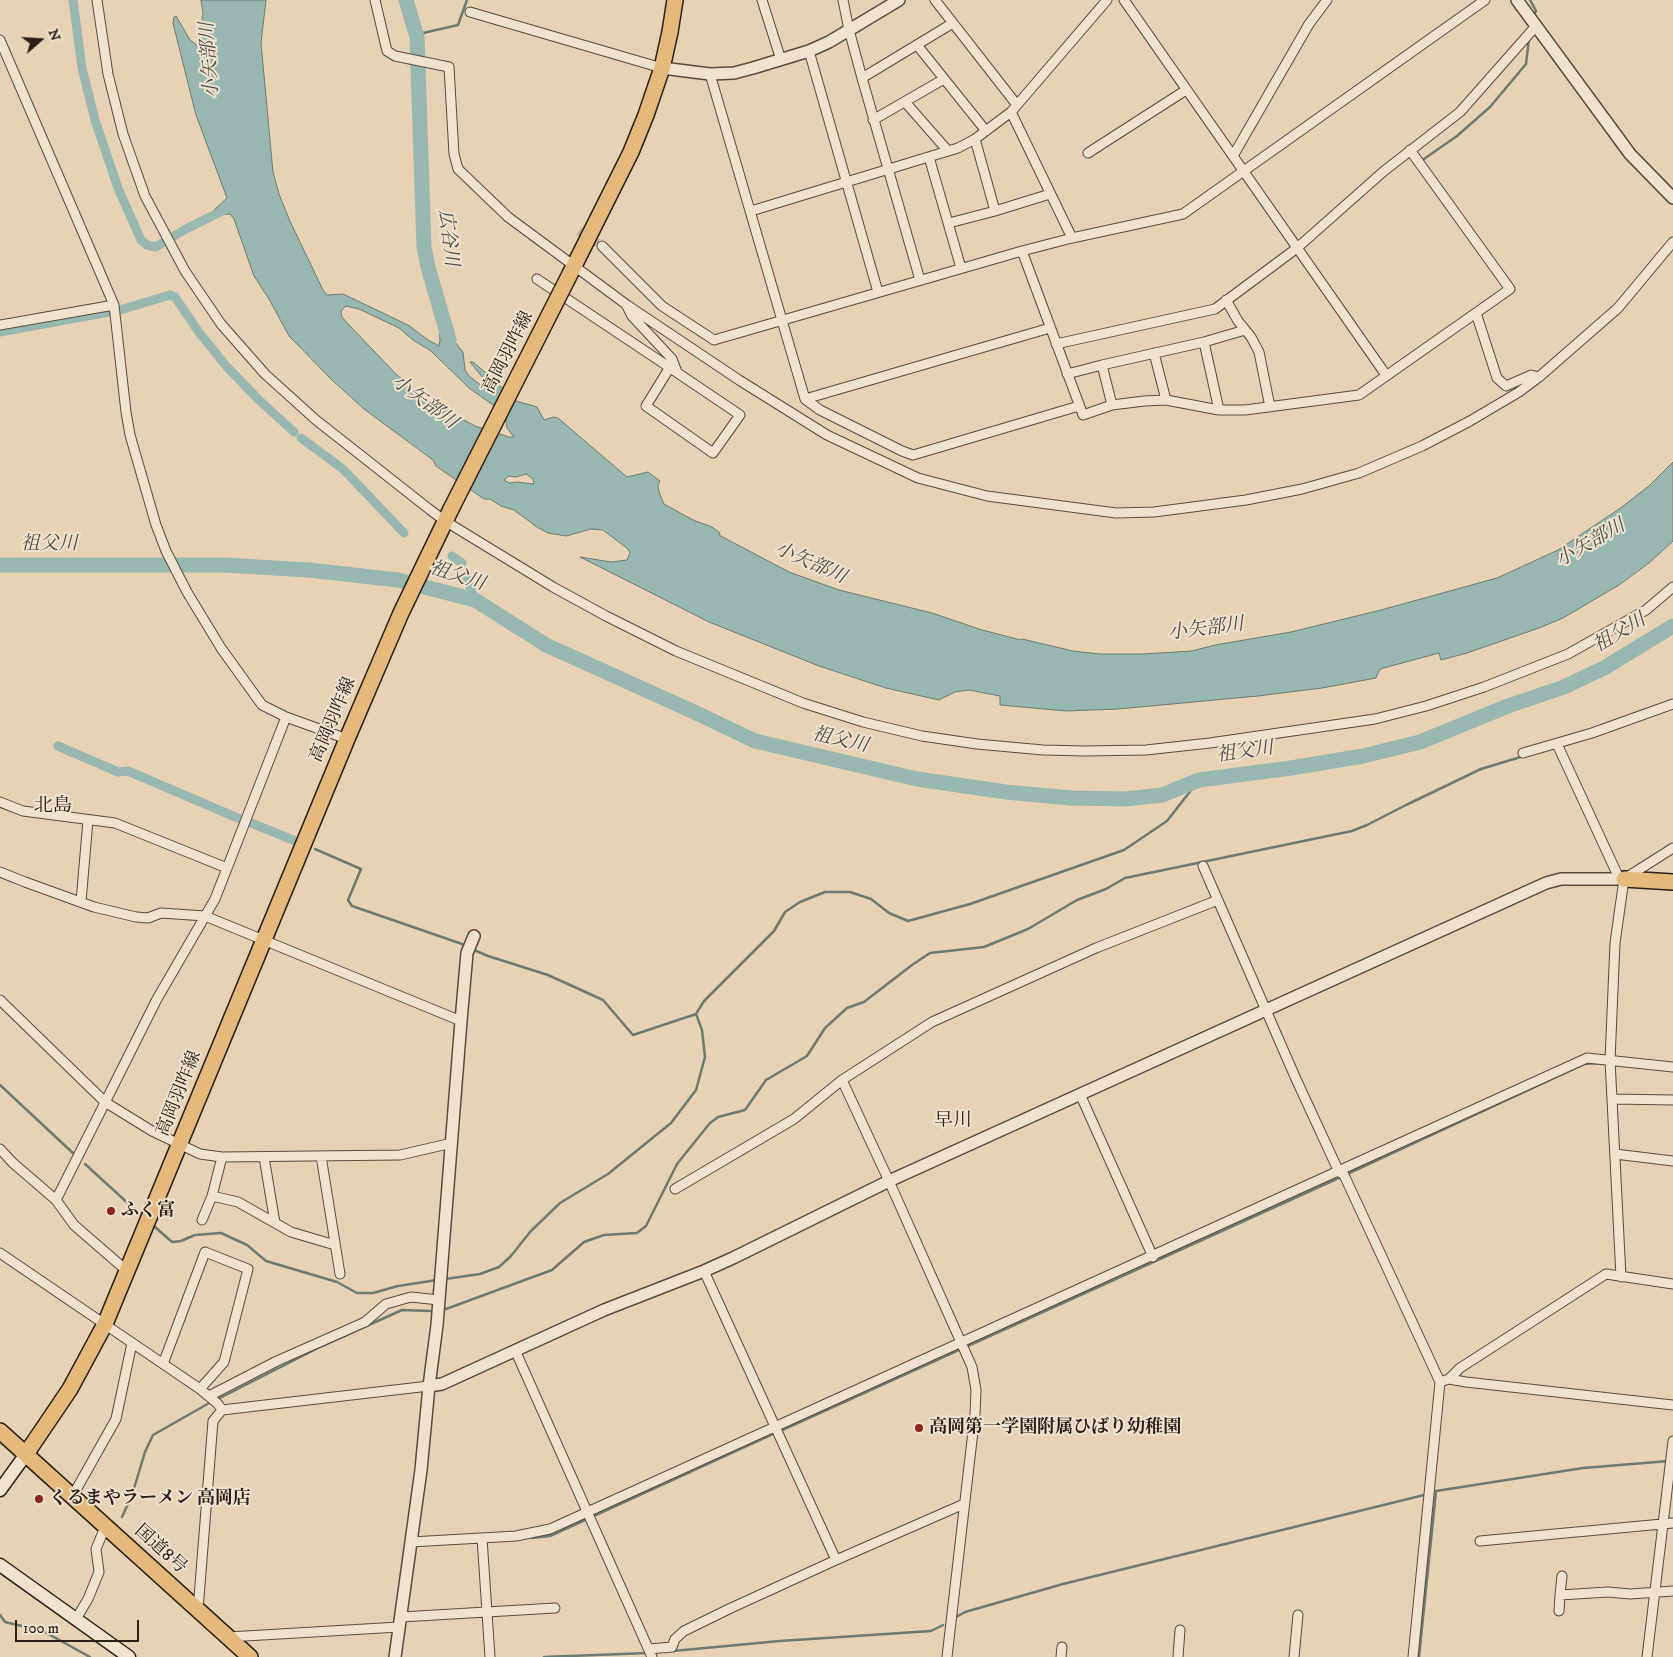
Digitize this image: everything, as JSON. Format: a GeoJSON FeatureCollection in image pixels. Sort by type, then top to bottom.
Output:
{"type":"FeatureCollection","features":[{"type":"Feature","properties":{"kind":"main road","name":"高岡羽咋線"},"geometry":{"type":"LineString","coordinates":[[26,1454],[70,1389],[105,1324],[346,739],[401,613],[426,559],[631,152],[662,68],[675,0]]}},
{"type":"Feature","properties":{"kind":"main road"},"geometry":{"type":"LineString","coordinates":[[1622,878],[1673,882]]}},
{"type":"Feature","properties":{"kind":"main road","name":"国道8号"},"geometry":{"type":"LineString","coordinates":[[0,1431],[250,1657]]}},
{"type":"Feature","properties":{"kind":"main road"},"geometry":{"type":"LineString","coordinates":[[0,1490],[26,1454]]}},
{"type":"Feature","properties":{"kind":"main road"},"geometry":{"type":"LineString","coordinates":[[0,1565],[129,1657]]}},
{"type":"Feature","properties":{"kind":"street"},"geometry":{"type":"LineString","coordinates":[[97,0],[108,74],[123,134],[145,196],[185,271],[221,324],[265,374],[316,420],[448,515],[553,587],[606,616],[676,650],[803,703],[863,722],[922,736],[977,744],[1043,750],[1146,750],[1312,730],[1376,719],[1426,706],[1484,687],[1568,654],[1646,610],[1673,587]]}},
{"type":"Feature","properties":{"kind":"street"},"geometry":{"type":"LineString","coordinates":[[375,0],[386,51],[394,56],[449,67],[454,154],[458,170],[508,217],[572,270],[739,380],[828,435],[918,478],[987,496],[1116,512],[1154,512],[1246,500],[1302,489],[1359,473],[1422,446],[1470,421],[1519,392],[1539,377],[1618,308],[1673,242]]}},
{"type":"Feature","properties":{"kind":"street"},"geometry":{"type":"LineString","coordinates":[[762,0],[781,60]]}},
{"type":"Feature","properties":{"kind":"street"},"geometry":{"type":"LineString","coordinates":[[843,0],[873,120],[920,280]]}},
{"type":"Feature","properties":{"kind":"street"},"geometry":{"type":"LineString","coordinates":[[470,12],[662,68],[710,74],[734,73],[809,51],[899,0]]}},
{"type":"Feature","properties":{"kind":"street"},"geometry":{"type":"LineString","coordinates":[[935,0],[1014,108],[1050,194],[1072,238]]}},
{"type":"Feature","properties":{"kind":"street"},"geometry":{"type":"LineString","coordinates":[[751,212],[948,151],[975,138],[1014,108],[1107,0]]}},
{"type":"Feature","properties":{"kind":"street"},"geometry":{"type":"LineString","coordinates":[[1124,0],[1386,375]]}},
{"type":"Feature","properties":{"kind":"street"},"geometry":{"type":"LineString","coordinates":[[1233,156],[1309,24],[1327,0]]}},
{"type":"Feature","properties":{"kind":"street"},"geometry":{"type":"LineString","coordinates":[[602,246],[662,306],[714,340],[1072,238],[1183,214],[1485,0]]}},
{"type":"Feature","properties":{"kind":"street"},"geometry":{"type":"LineString","coordinates":[[1517,0],[1630,154],[1673,198]]}},
{"type":"Feature","properties":{"kind":"street"},"geometry":{"type":"LineString","coordinates":[[862,78],[953,23]]}},
{"type":"Feature","properties":{"kind":"street"},"geometry":{"type":"LineString","coordinates":[[1056,344],[1215,309],[1298,248],[1384,171],[1460,112],[1536,26]]}},
{"type":"Feature","properties":{"kind":"street"},"geometry":{"type":"LineString","coordinates":[[0,40],[114,304],[130,435],[156,524],[166,551],[187,592],[222,648],[262,704],[286,717],[346,739]]}},
{"type":"Feature","properties":{"kind":"street"},"geometry":{"type":"LineString","coordinates":[[917,45],[986,131]]}},
{"type":"Feature","properties":{"kind":"street"},"geometry":{"type":"LineString","coordinates":[[809,51],[878,292]]}},
{"type":"Feature","properties":{"kind":"street"},"geometry":{"type":"LineString","coordinates":[[710,74],[805,399],[820,410],[902,451],[914,455],[1079,406]]}},
{"type":"Feature","properties":{"kind":"street"},"geometry":{"type":"LineString","coordinates":[[873,120],[944,79]]}},
{"type":"Feature","properties":{"kind":"street"},"geometry":{"type":"LineString","coordinates":[[1088,153],[1186,90]]}},
{"type":"Feature","properties":{"kind":"street"},"geometry":{"type":"LineString","coordinates":[[905,102],[948,151]]}},
{"type":"Feature","properties":{"kind":"street"},"geometry":{"type":"LineString","coordinates":[[975,138],[996,211]]}},
{"type":"Feature","properties":{"kind":"street"},"geometry":{"type":"LineString","coordinates":[[1022,252],[1082,415],[1112,405],[1166,400],[1218,410],[1245,410],[1359,395],[1510,289],[1410,150]]}},
{"type":"Feature","properties":{"kind":"street"},"geometry":{"type":"LineString","coordinates":[[929,157],[962,268]]}},
{"type":"Feature","properties":{"kind":"street"},"geometry":{"type":"LineString","coordinates":[[949,223],[1050,194]]}},
{"type":"Feature","properties":{"kind":"street"},"geometry":{"type":"LineString","coordinates":[[537,279],[673,370],[740,415],[713,453],[646,406],[673,370],[672,359],[632,316],[627,305]]}},
{"type":"Feature","properties":{"kind":"street"},"geometry":{"type":"LineString","coordinates":[[1226,300],[1238,322],[1259,352],[1270,407]]}},
{"type":"Feature","properties":{"kind":"street"},"geometry":{"type":"LineString","coordinates":[[0,325],[114,304]]}},
{"type":"Feature","properties":{"kind":"street"},"geometry":{"type":"LineString","coordinates":[[1476,313],[1497,378],[1506,386],[1531,375],[1539,377]]}},
{"type":"Feature","properties":{"kind":"street"},"geometry":{"type":"LineString","coordinates":[[805,399],[1050,328]]}},
{"type":"Feature","properties":{"kind":"street"},"geometry":{"type":"LineString","coordinates":[[1067,374],[1204,342],[1245,330]]}},
{"type":"Feature","properties":{"kind":"street"},"geometry":{"type":"LineString","coordinates":[[1204,342],[1218,410]]}},
{"type":"Feature","properties":{"kind":"street"},"geometry":{"type":"LineString","coordinates":[[1154,353],[1166,400]]}},
{"type":"Feature","properties":{"kind":"street"},"geometry":{"type":"LineString","coordinates":[[1102,365],[1112,405]]}},
{"type":"Feature","properties":{"kind":"street"},"geometry":{"type":"LineString","coordinates":[[1523,753],[1558,745],[1673,704]]}},
{"type":"Feature","properties":{"kind":"street"},"geometry":{"type":"LineString","coordinates":[[56,1200],[157,999],[215,899],[286,717]]}},
{"type":"Feature","properties":{"kind":"street"},"geometry":{"type":"LineString","coordinates":[[1558,745],[1622,878],[1615,943],[1611,1061],[1621,1277]]}},
{"type":"Feature","properties":{"kind":"street"},"geometry":{"type":"LineString","coordinates":[[0,802],[23,811],[115,823],[227,868]]}},
{"type":"Feature","properties":{"kind":"street"},"geometry":{"type":"LineString","coordinates":[[81,902],[88,820]]}},
{"type":"Feature","properties":{"kind":"street"},"geometry":{"type":"LineString","coordinates":[[198,1610],[213,1421],[222,1410],[442,1384],[604,1310],[704,1271],[889,1181],[1546,883],[1561,879],[1622,878],[1673,848]]}},
{"type":"Feature","properties":{"kind":"street"},"geometry":{"type":"LineString","coordinates":[[1203,866],[1296,1079],[1341,1174],[1349,1185],[1445,1381],[1413,1657]]}},
{"type":"Feature","properties":{"kind":"street"},"geometry":{"type":"LineString","coordinates":[[0,872],[94,907],[148,918],[162,913],[205,916],[461,1021]]}},
{"type":"Feature","properties":{"kind":"street"},"geometry":{"type":"LineString","coordinates":[[675,1189],[794,1119],[842,1080],[932,1022],[1088,951],[1218,900]]}},
{"type":"Feature","properties":{"kind":"street"},"geometry":{"type":"LineString","coordinates":[[395,1657],[420,1470],[439,1300],[461,1021],[470,945]]}},
{"type":"Feature","properties":{"kind":"street"},"geometry":{"type":"LineString","coordinates":[[0,1000],[105,1102],[152,1132],[200,1154],[222,1157],[400,1155],[452,1143]]}},
{"type":"Feature","properties":{"kind":"street"},"geometry":{"type":"LineString","coordinates":[[411,1542],[516,1536],[550,1529],[589,1516],[963,1347],[1153,1257],[1341,1174],[1587,1058],[1673,1067]]}},
{"type":"Feature","properties":{"kind":"street"},"geometry":{"type":"LineString","coordinates":[[842,1080],[972,1368],[976,1390],[975,1414],[947,1657]]}},
{"type":"Feature","properties":{"kind":"street"},"geometry":{"type":"LineString","coordinates":[[1080,1094],[1153,1257]]}},
{"type":"Feature","properties":{"kind":"street"},"geometry":{"type":"LineString","coordinates":[[1613,1099],[1673,1100]]}},
{"type":"Feature","properties":{"kind":"street"},"geometry":{"type":"LineString","coordinates":[[0,1149],[13,1164],[56,1200],[74,1225],[127,1271]]}},
{"type":"Feature","properties":{"kind":"street"},"geometry":{"type":"LineString","coordinates":[[1615,1154],[1673,1161]]}},
{"type":"Feature","properties":{"kind":"street"},"geometry":{"type":"LineString","coordinates":[[321,1156],[340,1274]]}},
{"type":"Feature","properties":{"kind":"street"},"geometry":{"type":"LineString","coordinates":[[202,1220],[212,1196],[222,1157]]}},
{"type":"Feature","properties":{"kind":"street"},"geometry":{"type":"LineString","coordinates":[[264,1157],[275,1223]]}},
{"type":"Feature","properties":{"kind":"street"},"geometry":{"type":"LineString","coordinates":[[212,1196],[238,1202],[291,1232],[336,1245]]}},
{"type":"Feature","properties":{"kind":"street"},"geometry":{"type":"LineString","coordinates":[[163,1364],[205,1252],[248,1269],[224,1362],[200,1389]]}},
{"type":"Feature","properties":{"kind":"street"},"geometry":{"type":"LineString","coordinates":[[0,1253],[200,1389],[218,1404],[222,1410]]}},
{"type":"Feature","properties":{"kind":"street"},"geometry":{"type":"LineString","coordinates":[[704,1271],[836,1560]]}},
{"type":"Feature","properties":{"kind":"street"},"geometry":{"type":"LineString","coordinates":[[1445,1381],[1460,1368],[1606,1274],[1673,1284]]}},
{"type":"Feature","properties":{"kind":"street"},"geometry":{"type":"LineString","coordinates":[[209,1396],[278,1361],[365,1322],[386,1304],[411,1297],[439,1300]]}},
{"type":"Feature","properties":{"kind":"street"},"geometry":{"type":"LineString","coordinates":[[72,1497],[116,1419],[132,1343]]}},
{"type":"Feature","properties":{"kind":"street"},"geometry":{"type":"LineString","coordinates":[[515,1350],[650,1653],[672,1647],[675,1639],[684,1631],[836,1560],[964,1504]]}},
{"type":"Feature","properties":{"kind":"street"},"geometry":{"type":"LineString","coordinates":[[1445,1381],[1673,1405]]}},
{"type":"Feature","properties":{"kind":"street"},"geometry":{"type":"LineString","coordinates":[[1648,1657],[1673,1441]]}},
{"type":"Feature","properties":{"kind":"street"},"geometry":{"type":"LineString","coordinates":[[1480,1540],[1673,1523]]}},
{"type":"Feature","properties":{"kind":"street"},"geometry":{"type":"LineString","coordinates":[[76,1619],[88,1599],[99,1572],[96,1549],[105,1527]]}},
{"type":"Feature","properties":{"kind":"street"},"geometry":{"type":"LineString","coordinates":[[482,1538],[490,1657]]}},
{"type":"Feature","properties":{"kind":"street"},"geometry":{"type":"LineString","coordinates":[[1559,1611],[1562,1576]]}},
{"type":"Feature","properties":{"kind":"street"},"geometry":{"type":"LineString","coordinates":[[1560,1595],[1673,1591]]}},
{"type":"Feature","properties":{"kind":"street"},"geometry":{"type":"LineString","coordinates":[[228,1637],[400,1622],[487,1612],[555,1608]]}},
{"type":"Feature","properties":{"kind":"street"},"geometry":{"type":"LineString","coordinates":[[1294,1657],[1298,1616]]}},
{"type":"Feature","properties":{"kind":"street"},"geometry":{"type":"LineString","coordinates":[[1178,1657],[1180,1630]]}},
{"type":"Feature","properties":{"kind":"street"},"geometry":{"type":"LineString","coordinates":[[1061,1657],[1062,1646]]}},
{"type":"Feature","properties":{"kind":"water","name":"小矢部川"},"geometry":{"type":"Polygon","coordinates":[[[201,0],[266,0],[261,43],[273,172],[289,219],[327,295],[343,294],[408,325],[439,346],[439,323],[450,319],[455,342],[463,352],[465,370],[469,376],[482,386],[485,387],[488,384],[470,362],[473,362],[486,373],[516,401],[537,407],[544,420],[553,417],[558,418],[627,477],[648,472],[660,481],[658,485],[659,492],[664,504],[693,520],[712,527],[720,533],[719,535],[789,572],[839,590],[932,613],[982,630],[1073,651],[1100,654],[1142,654],[1192,651],[1215,645],[1291,632],[1381,610],[1497,578],[1558,550],[1622,507],[1650,485],[1673,462],[1673,541],[1649,563],[1619,585],[1563,618],[1467,653],[1441,660],[1439,653],[1380,669],[1376,678],[1322,688],[1118,709],[1066,711],[1000,705],[1000,696],[969,690],[955,692],[939,700],[886,688],[819,666],[709,622],[580,557],[611,562],[627,560],[630,553],[628,549],[603,530],[591,529],[566,536],[548,533],[514,510],[501,506],[490,499],[484,499],[436,466],[433,460],[364,409],[331,379],[289,336],[254,276],[234,219],[230,214],[216,215],[214,210],[227,198],[196,115],[173,23],[176,16],[190,40],[198,46],[203,13],[201,0]],[[346,306],[341,311],[342,317],[396,374],[419,395],[475,426],[514,437],[507,428],[506,420],[496,407],[469,388],[431,351],[413,340],[399,328],[359,309],[346,306]],[[526,474],[516,477],[509,476],[504,480],[509,483],[534,484],[533,479],[526,474]]]}},
{"type":"Feature","properties":{"kind":"waterway"},"geometry":{"type":"LineString","coordinates":[[73,0],[82,68],[95,120],[118,188],[141,240],[147,245],[156,247],[184,230],[226,209]]}},
{"type":"Feature","properties":{"kind":"waterway","name":"広谷川"},"geometry":{"type":"LineString","coordinates":[[406,0],[417,37],[424,247],[449,340]]}},
{"type":"Feature","properties":{"kind":"waterway"},"geometry":{"type":"LineString","coordinates":[[417,37],[423,33],[458,25],[467,0]]}},
{"type":"Feature","properties":{"kind":"waterway"},"geometry":{"type":"LineString","coordinates":[[1530,0],[1536,11],[1533,16]]}},
{"type":"Feature","properties":{"kind":"waterway"},"geometry":{"type":"LineString","coordinates":[[1421,161],[1457,136],[1490,107],[1526,64],[1529,39]]}},
{"type":"Feature","properties":{"kind":"waterway"},"geometry":{"type":"LineString","coordinates":[[120,310],[170,295],[175,297],[198,331],[227,367],[294,432]]}},
{"type":"Feature","properties":{"kind":"waterway"},"geometry":{"type":"LineString","coordinates":[[0,332],[109,312]]}},
{"type":"Feature","properties":{"kind":"waterway"},"geometry":{"type":"LineString","coordinates":[[301,438],[343,469],[404,533]]}},
{"type":"Feature","properties":{"kind":"waterway"},"geometry":{"type":"LineString","coordinates":[[452,556],[462,563]]}},
{"type":"Feature","properties":{"kind":"waterway","name":"祖父川"},"geometry":{"type":"LineString","coordinates":[[0,565],[223,565],[309,570],[398,580],[475,600],[546,645],[755,741],[917,779],[1006,792],[1071,798],[1126,799],[1162,795],[1199,780],[1363,756],[1420,742],[1508,706],[1564,687],[1604,668],[1673,626]]}},
{"type":"Feature","properties":{"kind":"waterway"},"geometry":{"type":"LineString","coordinates":[[467,579],[475,600]]}},
{"type":"Feature","properties":{"kind":"waterway"},"geometry":{"type":"LineString","coordinates":[[58,746],[118,772],[128,771],[240,819]]}},
{"type":"Feature","properties":{"kind":"waterway"},"geometry":{"type":"LineString","coordinates":[[446,1309],[552,1270],[584,1242],[604,1235],[637,1233],[646,1226],[677,1164],[710,1123],[718,1117],[745,1110],[766,1080],[807,1056],[825,1028],[847,1008],[864,1002],[930,953],[984,947],[1028,929],[1077,900],[1106,889],[1125,878],[1352,831],[1481,769],[1524,756]]}},
{"type":"Feature","properties":{"kind":"waterway"},"geometry":{"type":"LineString","coordinates":[[472,949],[548,975],[603,1000],[633,1035],[696,1014],[704,1001],[774,931],[785,912],[800,902],[825,892],[850,892],[871,899],[889,913],[908,921],[970,904],[1124,850],[1167,821],[1199,780]]}},
{"type":"Feature","properties":{"kind":"waterway"},"geometry":{"type":"LineString","coordinates":[[251,823],[293,840]]}},
{"type":"Feature","properties":{"kind":"waterway"},"geometry":{"type":"LineString","coordinates":[[315,849],[361,869],[348,900],[352,906],[465,945]]}},
{"type":"Feature","properties":{"kind":"waterway"},"geometry":{"type":"LineString","coordinates":[[445,1279],[480,1274],[499,1267],[511,1256],[530,1232],[560,1203],[608,1174],[671,1123],[696,1090],[705,1057],[702,1030],[696,1014]]}},
{"type":"Feature","properties":{"kind":"waterway"},"geometry":{"type":"LineString","coordinates":[[780,1431],[1330,1182],[1584,1064],[1600,1063]]}},
{"type":"Feature","properties":{"kind":"waterway"},"geometry":{"type":"LineString","coordinates":[[0,1085],[74,1154]]}},
{"type":"Feature","properties":{"kind":"waterway"},"geometry":{"type":"LineString","coordinates":[[85,1164],[143,1217]]}},
{"type":"Feature","properties":{"kind":"waterway"},"geometry":{"type":"LineString","coordinates":[[155,1227],[172,1242],[181,1241],[195,1235],[221,1233],[247,1245],[266,1261],[337,1282],[357,1293],[373,1293],[398,1286],[437,1280]]}},
{"type":"Feature","properties":{"kind":"waterway"},"geometry":{"type":"LineString","coordinates":[[216,1400],[320,1347],[402,1310],[431,1311]]}},
{"type":"Feature","properties":{"kind":"waterway"},"geometry":{"type":"LineString","coordinates":[[122,1517],[132,1495],[145,1452],[153,1435],[211,1402]]}},
{"type":"Feature","properties":{"kind":"waterway"},"geometry":{"type":"LineString","coordinates":[[532,1538],[550,1536],[775,1433]]}},
{"type":"Feature","properties":{"kind":"waterway"},"geometry":{"type":"LineString","coordinates":[[1419,1657],[1436,1491],[1583,1468],[1669,1461]]}},
{"type":"Feature","properties":{"kind":"waterway"},"geometry":{"type":"LineString","coordinates":[[956,1617],[965,1612],[1063,1584],[1424,1495]]}},
{"type":"Feature","properties":{"kind":"waterway"},"geometry":{"type":"LineString","coordinates":[[0,1615],[5,1622],[43,1631],[90,1657]]}},
{"type":"Feature","properties":{"kind":"waterway"},"geometry":{"type":"LineString","coordinates":[[673,1651],[780,1641],[931,1631],[943,1625]]}},
{"type":"Feature","properties":{"kind":"waterway"},"geometry":{"type":"LineString","coordinates":[[544,1657],[648,1653]]}},
{"type":"Feature","properties":{"kind":"tunnel"},"geometry":{"type":"LineString","coordinates":[[579,231],[602,246]]}},
{"type":"Feature","properties":{"kind":"place","name":"ふく富"},"geometry":{"type":"Point","coordinates":[111,1211]}},
{"type":"Feature","properties":{"kind":"place","name":"高岡第一学園附属ひばり幼稚園"},"geometry":{"type":"Point","coordinates":[919,1428]}},
{"type":"Feature","properties":{"kind":"place","name":"くるまやラーメン 高岡店"},"geometry":{"type":"Point","coordinates":[39,1499]}},
{"type":"Feature","properties":{"kind":"district","name":"北島"},"geometry":{"type":"Point","coordinates":[53,807]}},
{"type":"Feature","properties":{"kind":"district","name":"早川"},"geometry":{"type":"Point","coordinates":[953,1122]}}]}
